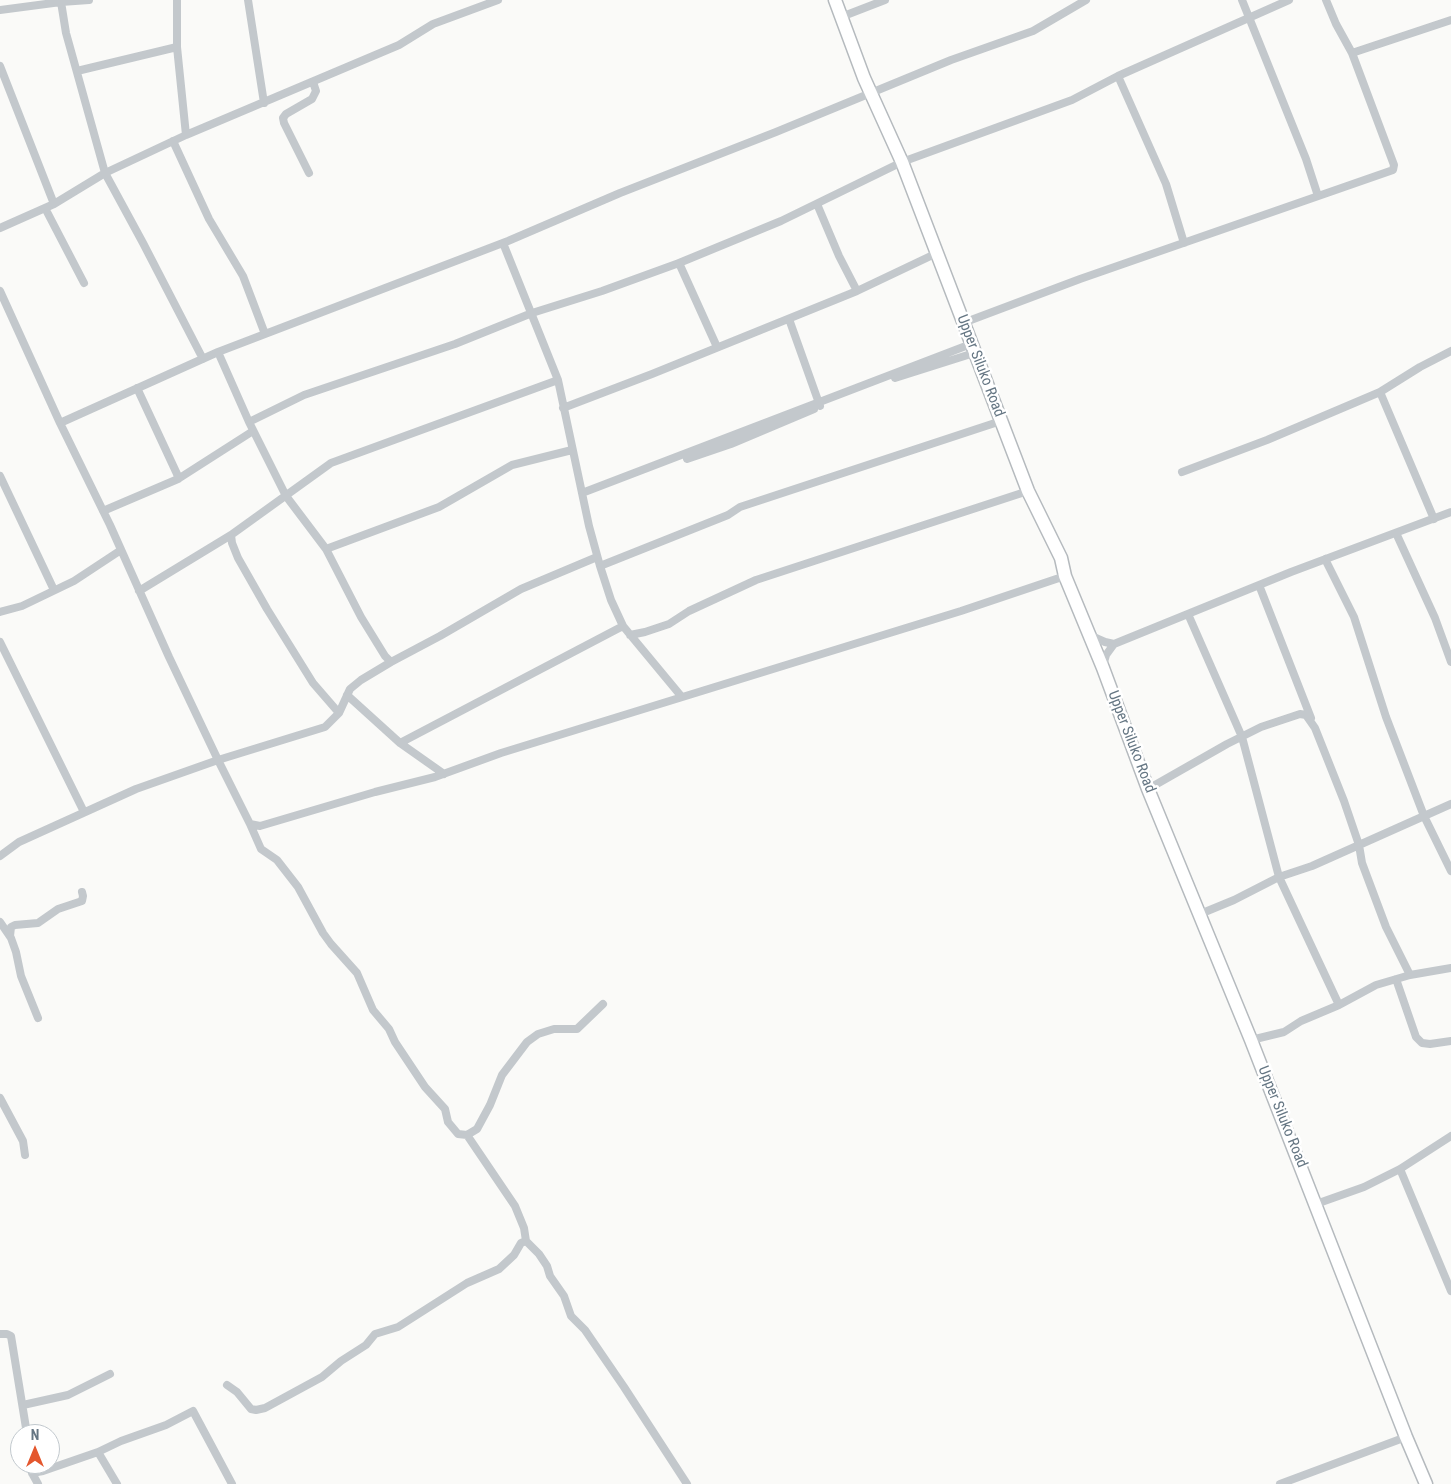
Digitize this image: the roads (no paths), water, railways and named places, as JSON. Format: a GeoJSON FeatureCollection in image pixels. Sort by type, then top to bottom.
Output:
{"type":"FeatureCollection","features":[{"type":"Feature","properties":{"kind":"main road","name":"Upper Siluko Road"},"geometry":{"type":"LineString","coordinates":[[835,0],[870,94],[902,162],[1028,491],[1061,558],[1065,576],[1103,668],[1148,789],[1251,1040],[1426,1484]]}},
{"type":"Feature","properties":{"kind":"street"},"geometry":{"type":"LineString","coordinates":[[0,10],[88,0]]}},
{"type":"Feature","properties":{"kind":"street"},"geometry":{"type":"LineString","coordinates":[[177,0],[176,47],[186,135]]}},
{"type":"Feature","properties":{"kind":"street"},"geometry":{"type":"LineString","coordinates":[[248,0],[264,103]]}},
{"type":"Feature","properties":{"kind":"street"},"geometry":{"type":"LineString","coordinates":[[0,228],[54,204],[105,173],[186,135],[399,45],[433,24],[498,0]]}},
{"type":"Feature","properties":{"kind":"street"},"geometry":{"type":"LineString","coordinates":[[841,17],[885,0]]}},
{"type":"Feature","properties":{"kind":"street"},"geometry":{"type":"LineString","coordinates":[[60,423],[218,352],[503,243],[620,193],[952,60],[1033,31],[1086,0]]}},
{"type":"Feature","properties":{"kind":"street"},"geometry":{"type":"LineString","coordinates":[[1242,0],[1306,158],[1318,196]]}},
{"type":"Feature","properties":{"kind":"street"},"geometry":{"type":"LineString","coordinates":[[249,422],[304,395],[455,344],[532,313],[602,291],[679,263],[781,221],[902,162],[1072,100],[1118,76],[1289,0]]}},
{"type":"Feature","properties":{"kind":"street"},"geometry":{"type":"LineString","coordinates":[[963,323],[1080,279],[1393,170],[1394,165],[1352,53],[1336,24],[1326,0]]}},
{"type":"Feature","properties":{"kind":"street"},"geometry":{"type":"LineString","coordinates":[[61,2],[66,33],[105,173],[144,243],[202,359]]}},
{"type":"Feature","properties":{"kind":"street"},"geometry":{"type":"LineString","coordinates":[[1352,53],[1451,20]]}},
{"type":"Feature","properties":{"kind":"street"},"geometry":{"type":"LineString","coordinates":[[77,71],[176,47]]}},
{"type":"Feature","properties":{"kind":"street"},"geometry":{"type":"LineString","coordinates":[[0,66],[54,204]]}},
{"type":"Feature","properties":{"kind":"street"},"geometry":{"type":"LineString","coordinates":[[1118,76],[1166,184],[1184,243]]}},
{"type":"Feature","properties":{"kind":"street"},"geometry":{"type":"LineString","coordinates":[[309,173],[283,118],[286,114],[312,99],[316,90],[313,82]]}},
{"type":"Feature","properties":{"kind":"street"},"geometry":{"type":"LineString","coordinates":[[173,141],[209,219],[244,276],[265,334]]}},
{"type":"Feature","properties":{"kind":"street"},"geometry":{"type":"LineString","coordinates":[[817,204],[839,256],[857,291]]}},
{"type":"Feature","properties":{"kind":"street"},"geometry":{"type":"LineString","coordinates":[[45,208],[84,283]]}},
{"type":"Feature","properties":{"kind":"street"},"geometry":{"type":"LineString","coordinates":[[503,243],[558,380],[597,557],[611,600],[623,626],[681,696]]}},
{"type":"Feature","properties":{"kind":"street"},"geometry":{"type":"LineString","coordinates":[[563,408],[857,291],[937,253]]}},
{"type":"Feature","properties":{"kind":"street"},"geometry":{"type":"LineString","coordinates":[[679,263],[717,347]]}},
{"type":"Feature","properties":{"kind":"street"},"geometry":{"type":"LineString","coordinates":[[0,292],[261,849],[277,860],[298,887],[323,933],[357,973],[373,1010],[389,1029],[425,1087],[445,1109],[448,1122],[458,1134],[468,1135],[477,1129],[490,1105],[502,1075],[527,1042],[538,1034],[554,1029],[577,1029],[603,1004]]}},
{"type":"Feature","properties":{"kind":"street"},"geometry":{"type":"LineString","coordinates":[[790,318],[821,404]]}},
{"type":"Feature","properties":{"kind":"street"},"geometry":{"type":"LineString","coordinates":[[582,493],[972,348]]}},
{"type":"Feature","properties":{"kind":"street"},"geometry":{"type":"LineString","coordinates":[[1182,472],[1267,440],[1380,392],[1420,367],[1451,351]]}},
{"type":"Feature","properties":{"kind":"street"},"geometry":{"type":"LineString","coordinates":[[218,352],[253,432],[286,496],[326,549],[361,617],[385,656],[391,662]]}},
{"type":"Feature","properties":{"kind":"street"},"geometry":{"type":"LineString","coordinates":[[139,591],[231,535],[331,462],[558,380]]}},
{"type":"Feature","properties":{"kind":"street"},"geometry":{"type":"LineString","coordinates":[[137,388],[178,479]]}},
{"type":"Feature","properties":{"kind":"street"},"geometry":{"type":"LineString","coordinates":[[1380,392],[1434,519]]}},
{"type":"Feature","properties":{"kind":"street"},"geometry":{"type":"LineString","coordinates":[[687,459],[731,444],[821,404]]}},
{"type":"Feature","properties":{"kind":"street"},"geometry":{"type":"LineString","coordinates":[[600,566],[728,515],[740,507],[1001,421]]}},
{"type":"Feature","properties":{"kind":"street"},"geometry":{"type":"LineString","coordinates":[[103,511],[178,479],[253,432]]}},
{"type":"Feature","properties":{"kind":"street"},"geometry":{"type":"LineString","coordinates":[[326,549],[439,507],[512,465],[572,450]]}},
{"type":"Feature","properties":{"kind":"street"},"geometry":{"type":"LineString","coordinates":[[0,476],[54,590]]}},
{"type":"Feature","properties":{"kind":"street"},"geometry":{"type":"LineString","coordinates":[[630,634],[645,632],[669,624],[689,612],[756,580],[1028,491]]}},
{"type":"Feature","properties":{"kind":"street"},"geometry":{"type":"LineString","coordinates":[[1103,668],[1106,655],[1114,644],[1325,559],[1451,512]]}},
{"type":"Feature","properties":{"kind":"street"},"geometry":{"type":"LineString","coordinates":[[1396,533],[1435,618],[1451,662]]}},
{"type":"Feature","properties":{"kind":"street"},"geometry":{"type":"LineString","coordinates":[[231,535],[238,558],[267,609],[313,683],[340,713]]}},
{"type":"Feature","properties":{"kind":"street"},"geometry":{"type":"LineString","coordinates":[[0,612],[22,606],[74,581],[121,550]]}},
{"type":"Feature","properties":{"kind":"street"},"geometry":{"type":"LineString","coordinates":[[0,856],[19,842],[136,789],[218,760],[325,727],[340,713],[350,689],[360,680],[521,589],[597,557]]}},
{"type":"Feature","properties":{"kind":"street"},"geometry":{"type":"LineString","coordinates":[[1325,559],[1354,617],[1386,717],[1424,816],[1451,871]]}},
{"type":"Feature","properties":{"kind":"street"},"geometry":{"type":"LineString","coordinates":[[250,824],[260,826],[444,774],[501,753],[961,611],[1065,576]]}},
{"type":"Feature","properties":{"kind":"street"},"geometry":{"type":"LineString","coordinates":[[1259,585],[1344,801],[1359,845],[1362,862],[1386,927],[1410,975]]}},
{"type":"Feature","properties":{"kind":"street"},"geometry":{"type":"LineString","coordinates":[[1188,614],[1242,737],[1279,877],[1339,1006]]}},
{"type":"Feature","properties":{"kind":"street"},"geometry":{"type":"LineString","coordinates":[[400,743],[623,626]]}},
{"type":"Feature","properties":{"kind":"street"},"geometry":{"type":"LineString","coordinates":[[1089,635],[1114,644]]}},
{"type":"Feature","properties":{"kind":"street"},"geometry":{"type":"LineString","coordinates":[[0,642],[84,812]]}},
{"type":"Feature","properties":{"kind":"street"},"geometry":{"type":"LineString","coordinates":[[347,695],[400,743],[444,774]]}},
{"type":"Feature","properties":{"kind":"street"},"geometry":{"type":"LineString","coordinates":[[1148,789],[1261,727],[1300,714],[1306,714],[1315,728]]}},
{"type":"Feature","properties":{"kind":"street"},"geometry":{"type":"LineString","coordinates":[[1200,914],[1234,900],[1279,877],[1312,866],[1451,804]]}},
{"type":"Feature","properties":{"kind":"street"},"geometry":{"type":"LineString","coordinates":[[10,936],[12,927],[15,925],[38,923],[58,909],[82,900],[82,892]]}},
{"type":"Feature","properties":{"kind":"street"},"geometry":{"type":"LineString","coordinates":[[0,922],[10,936],[16,952],[21,976],[38,1018]]}},
{"type":"Feature","properties":{"kind":"street"},"geometry":{"type":"LineString","coordinates":[[0,922],[0,932]]}},
{"type":"Feature","properties":{"kind":"street"},"geometry":{"type":"LineString","coordinates":[[1251,1040],[1280,1034],[1301,1021],[1339,1006],[1376,985],[1410,975],[1451,968]]}},
{"type":"Feature","properties":{"kind":"street"},"geometry":{"type":"LineString","coordinates":[[1396,979],[1416,1037],[1422,1043],[1430,1044],[1451,1041]]}},
{"type":"Feature","properties":{"kind":"street"},"geometry":{"type":"LineString","coordinates":[[0,1098],[23,1141],[25,1155]]}},
{"type":"Feature","properties":{"kind":"street"},"geometry":{"type":"LineString","coordinates":[[468,1135],[515,1206],[524,1228],[526,1241],[539,1254],[547,1266],[550,1276],[564,1296],[571,1316],[585,1330],[687,1484]]}},
{"type":"Feature","properties":{"kind":"street"},"geometry":{"type":"LineString","coordinates":[[1316,1204],[1364,1187],[1400,1169],[1451,1136]]}},
{"type":"Feature","properties":{"kind":"street"},"geometry":{"type":"LineString","coordinates":[[1400,1169],[1451,1291]]}},
{"type":"Feature","properties":{"kind":"street"},"geometry":{"type":"LineString","coordinates":[[227,1385],[237,1392],[251,1409],[265,1408],[322,1376],[366,1344],[375,1334],[398,1327],[467,1283],[499,1269],[514,1255],[521,1243],[526,1241]]}},
{"type":"Feature","properties":{"kind":"street"},"geometry":{"type":"LineString","coordinates":[[0,1334],[11,1336],[26,1424]]}},
{"type":"Feature","properties":{"kind":"street"},"geometry":{"type":"LineString","coordinates":[[23,1406],[68,1395],[110,1374]]}},
{"type":"Feature","properties":{"kind":"street"},"geometry":{"type":"LineString","coordinates":[[60,1465],[166,1425],[193,1411],[232,1484]]}},
{"type":"Feature","properties":{"kind":"street"},"geometry":{"type":"LineString","coordinates":[[1280,1484],[1406,1437]]}},
{"type":"Feature","properties":{"kind":"street"},"geometry":{"type":"LineString","coordinates":[[98,1452],[117,1484]]}}]}
